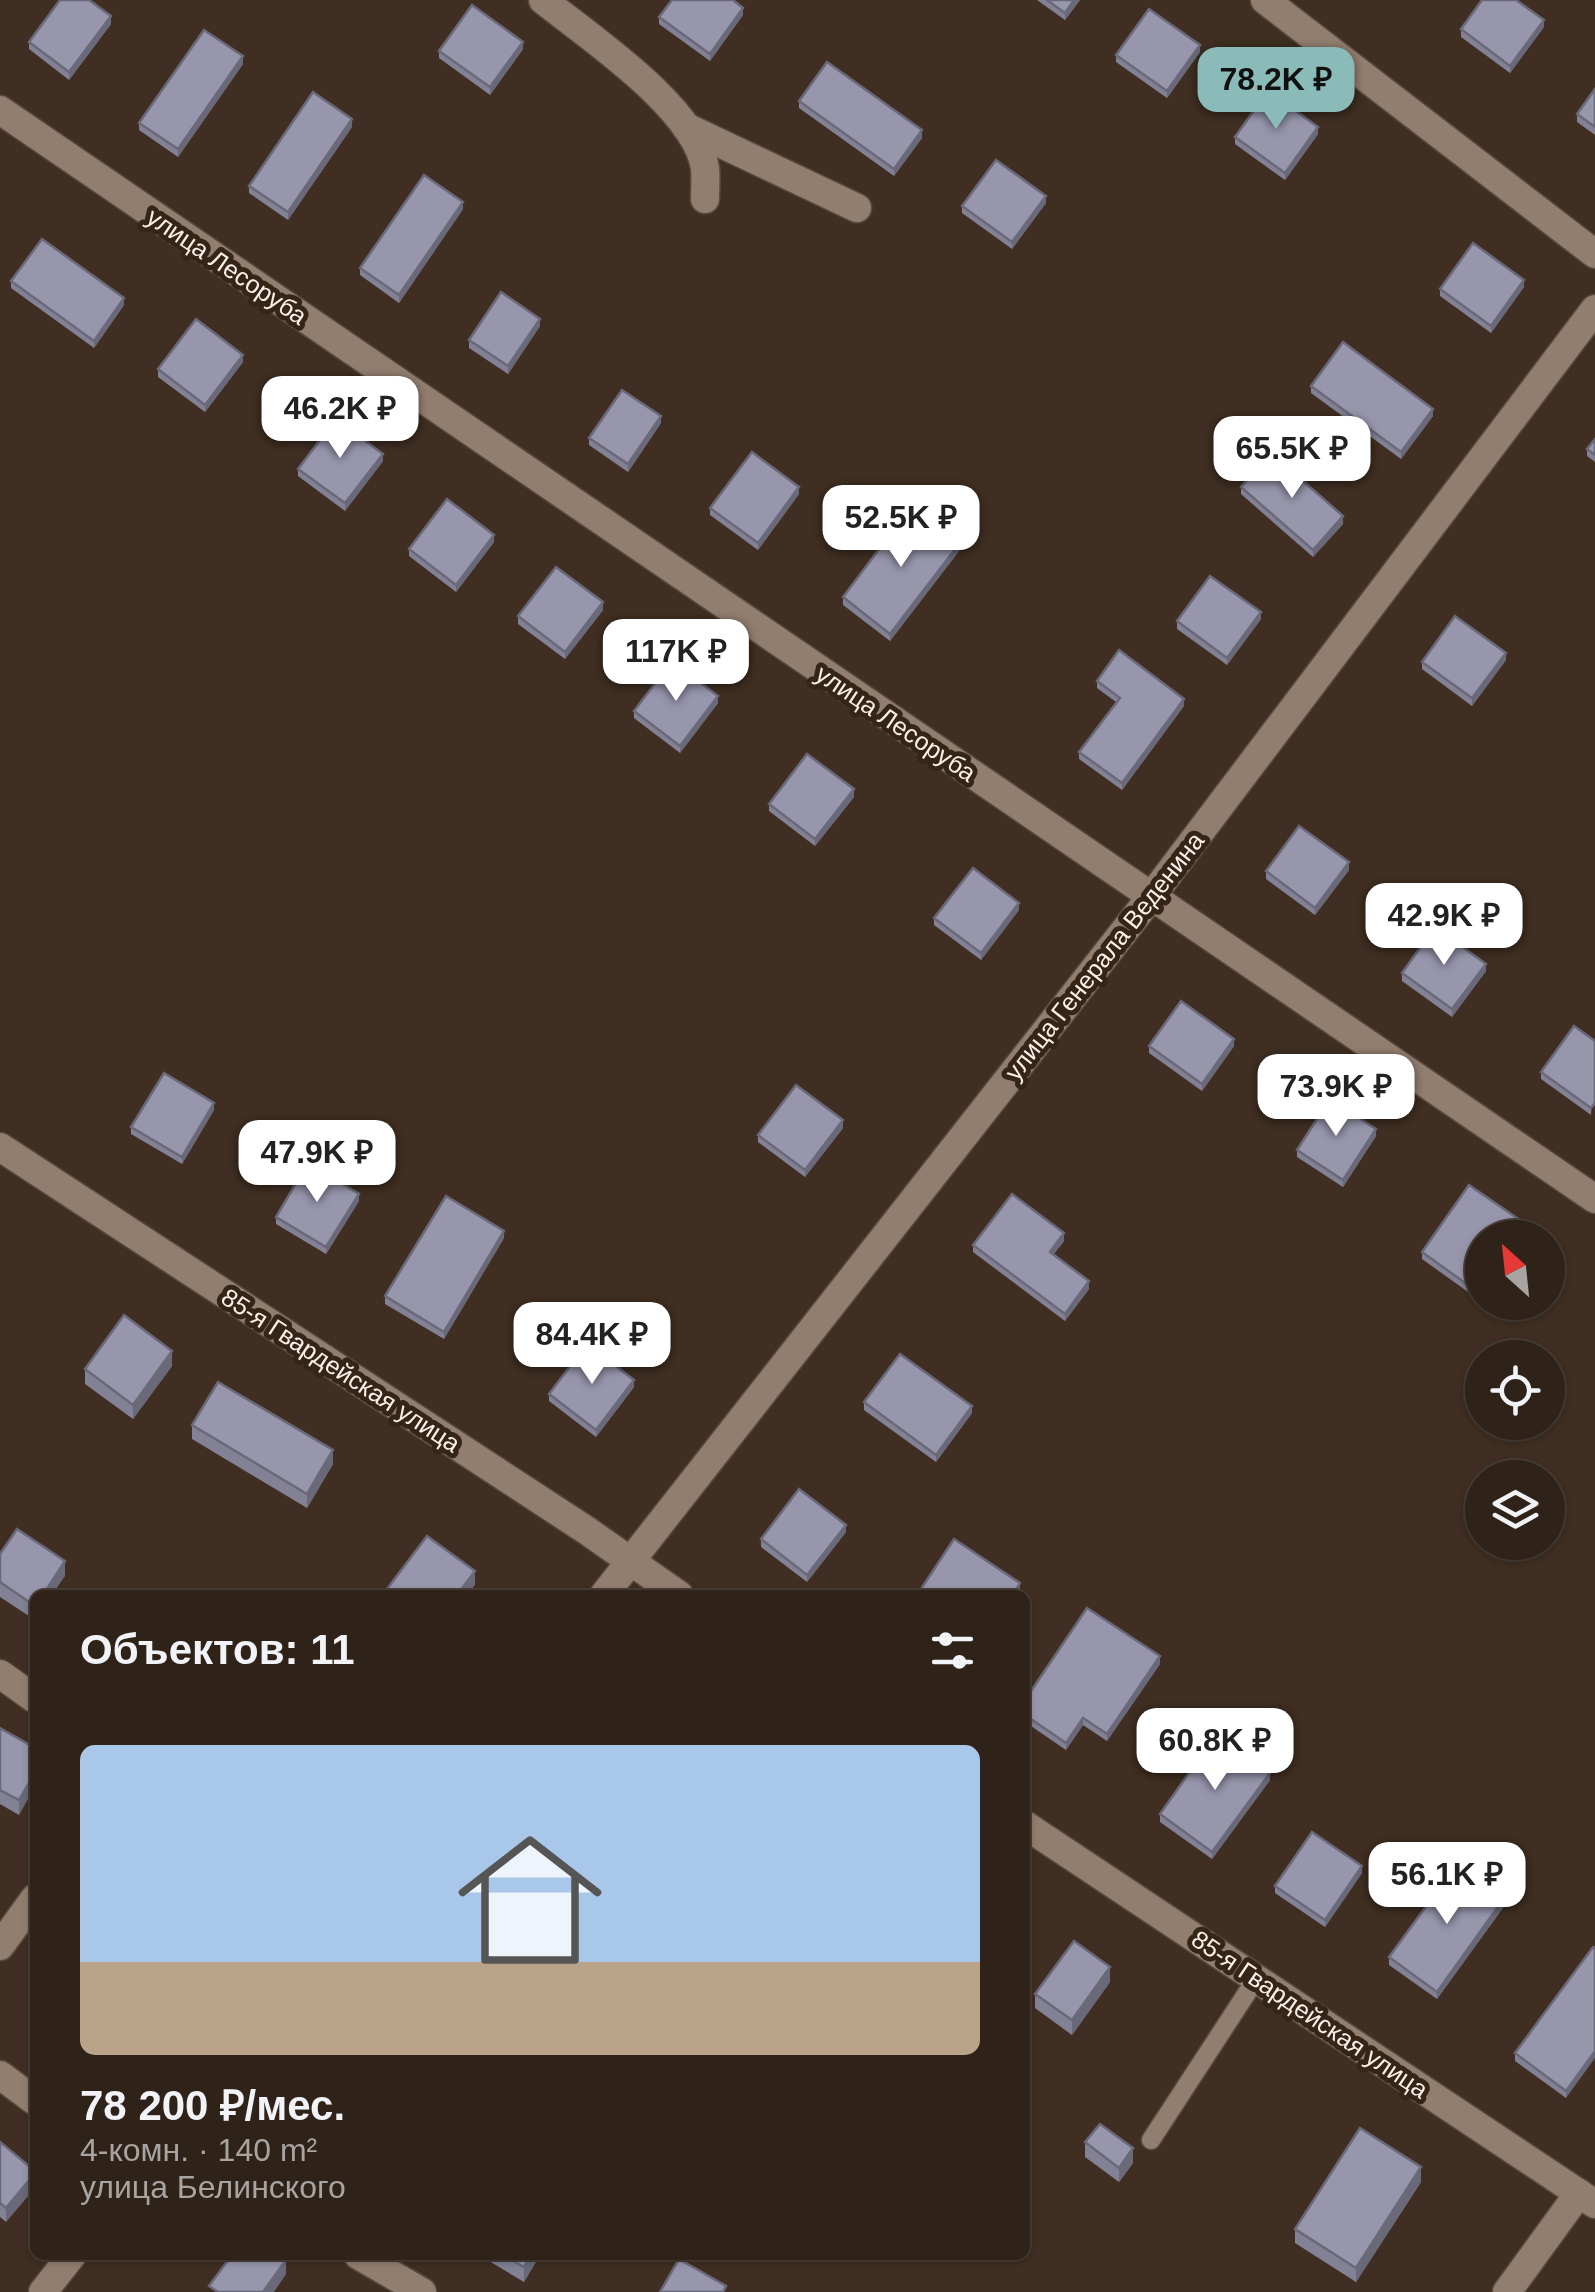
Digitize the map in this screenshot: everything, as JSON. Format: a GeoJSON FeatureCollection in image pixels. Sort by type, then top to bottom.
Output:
{"type":"FeatureCollection","features":[{"type":"Feature","properties":{"kind":"street"},"geometry":{"type":"LineString","coordinates":[[543,0],[649,82],[686,127],[705,164],[705,199]]}},
{"type":"Feature","properties":{"kind":"street"},"geometry":{"type":"LineString","coordinates":[[1265,0],[1595,254]]}},
{"type":"Feature","properties":{"kind":"street","name":"улица Лесоруба"},"geometry":{"type":"LineString","coordinates":[[0,110],[1595,1198]]}},
{"type":"Feature","properties":{"kind":"street"},"geometry":{"type":"LineString","coordinates":[[686,127],[857,208]]}},
{"type":"Feature","properties":{"kind":"street","name":"улица Генерала Веденина"},"geometry":{"type":"LineString","coordinates":[[608,1590],[1151,898],[1595,308]]}},
{"type":"Feature","properties":{"kind":"street","name":"85-я Гвардейская улица"},"geometry":{"type":"LineString","coordinates":[[0,1147],[672,1590]]}},
{"type":"Feature","properties":{"kind":"street"},"geometry":{"type":"LineString","coordinates":[[0,1674],[30,1695]]}},
{"type":"Feature","properties":{"kind":"street","name":"85-я Гвардейская улица"},"geometry":{"type":"LineString","coordinates":[[1030,1828],[1587,2198]]}},
{"type":"Feature","properties":{"kind":"street"},"geometry":{"type":"LineString","coordinates":[[0,1946],[30,1905]]}},
{"type":"Feature","properties":{"kind":"street"},"geometry":{"type":"LineString","coordinates":[[0,2074],[30,2097]]}},
{"type":"Feature","properties":{"kind":"street"},"geometry":{"type":"LineString","coordinates":[[1507,2292],[1587,2198]]}},
{"type":"Feature","properties":{"kind":"street"},"geometry":{"type":"LineString","coordinates":[[43,2292],[68,2260]]}},
{"type":"Feature","properties":{"kind":"street"},"geometry":{"type":"LineString","coordinates":[[367,2260],[422,2292]]}},
{"type":"Feature","properties":{"kind":"lane"},"geometry":{"type":"LineString","coordinates":[[1151,2140],[1256,1979]]}},
{"type":"Feature","properties":{"kind":"building"},"geometry":{"type":"Polygon","coordinates":[[[60,0],[89,0],[111,16],[69,72],[29,42],[60,0]]]}},
{"type":"Feature","properties":{"kind":"building"},"geometry":{"type":"Polygon","coordinates":[[[672,0],[733,0],[743,8],[710,54],[659,17],[672,0]]]}},
{"type":"Feature","properties":{"kind":"building"},"geometry":{"type":"Polygon","coordinates":[[[1047,0],[1074,0],[1065,13],[1047,0]]]}},
{"type":"Feature","properties":{"kind":"building"},"geometry":{"type":"Polygon","coordinates":[[[1482,0],[1516,0],[1544,20],[1510,66],[1461,29],[1482,0]]]}},
{"type":"Feature","properties":{"kind":"building"},"geometry":{"type":"Polygon","coordinates":[[[472,5],[523,42],[490,87],[439,51],[472,5]]]}},
{"type":"Feature","properties":{"kind":"building"},"geometry":{"type":"Polygon","coordinates":[[[1149,9],[1200,45],[1167,91],[1116,55],[1149,9]]]}},
{"type":"Feature","properties":{"kind":"building"},"geometry":{"type":"Polygon","coordinates":[[[204,30],[243,56],[178,149],[139,123],[204,30]]]}},
{"type":"Feature","properties":{"kind":"building"},"geometry":{"type":"Polygon","coordinates":[[[827,62],[922,130],[894,169],[799,101],[827,62]]]}},
{"type":"Feature","properties":{"kind":"building"},"geometry":{"type":"Polygon","coordinates":[[[1595,89],[1595,127],[1577,114],[1595,89]]]}},
{"type":"Feature","properties":{"kind":"building"},"geometry":{"type":"Polygon","coordinates":[[[1268,91],[1318,127],[1285,173],[1235,137],[1268,91]]]}},
{"type":"Feature","properties":{"kind":"building"},"geometry":{"type":"Polygon","coordinates":[[[313,92],[352,119],[288,212],[249,186],[313,92]]]}},
{"type":"Feature","properties":{"kind":"building"},"geometry":{"type":"Polygon","coordinates":[[[996,160],[1046,196],[1012,242],[962,206],[996,160]]]}},
{"type":"Feature","properties":{"kind":"building"},"geometry":{"type":"Polygon","coordinates":[[[424,175],[463,202],[399,295],[360,268],[424,175]]]}},
{"type":"Feature","properties":{"kind":"building"},"geometry":{"type":"Polygon","coordinates":[[[42,239],[124,298],[94,341],[11,281],[42,239]]]}},
{"type":"Feature","properties":{"kind":"building"},"geometry":{"type":"Polygon","coordinates":[[[1473,243],[1524,280],[1491,326],[1440,289],[1473,243]]]}},
{"type":"Feature","properties":{"kind":"building"},"geometry":{"type":"Polygon","coordinates":[[[501,292],[540,319],[508,366],[469,340],[501,292]]]}},
{"type":"Feature","properties":{"kind":"building"},"geometry":{"type":"Polygon","coordinates":[[[196,319],[243,355],[205,405],[158,369],[196,319]]]}},
{"type":"Feature","properties":{"kind":"building"},"geometry":{"type":"Polygon","coordinates":[[[1343,342],[1433,409],[1401,452],[1311,386],[1343,342]]]}},
{"type":"Feature","properties":{"kind":"building"},"geometry":{"type":"Polygon","coordinates":[[[622,390],[661,416],[628,464],[589,438],[622,390]]]}},
{"type":"Feature","properties":{"kind":"building"},"geometry":{"type":"Polygon","coordinates":[[[336,419],[383,454],[345,503],[298,469],[336,419]]]}},
{"type":"Feature","properties":{"kind":"building"},"geometry":{"type":"Polygon","coordinates":[[[1595,439],[1595,455],[1587,449],[1595,439]]]}},
{"type":"Feature","properties":{"kind":"building"},"geometry":{"type":"Polygon","coordinates":[[[752,452],[799,487],[758,543],[710,508],[752,452]]]}},
{"type":"Feature","properties":{"kind":"building"},"geometry":{"type":"Polygon","coordinates":[[[1271,453],[1343,516],[1313,550],[1241,487],[1271,453]]]}},
{"type":"Feature","properties":{"kind":"building"},"geometry":{"type":"Polygon","coordinates":[[[447,499],[494,535],[456,585],[409,549],[447,499]]]}},
{"type":"Feature","properties":{"kind":"building"},"geometry":{"type":"Polygon","coordinates":[[[911,507],[959,544],[890,634],[843,597],[911,507]]]}},
{"type":"Feature","properties":{"kind":"building"},"geometry":{"type":"Polygon","coordinates":[[[556,567],[603,602],[565,652],[518,616],[556,567]]]}},
{"type":"Feature","properties":{"kind":"building"},"geometry":{"type":"Polygon","coordinates":[[[1210,576],[1261,612],[1227,658],[1177,621],[1210,576]]]}},
{"type":"Feature","properties":{"kind":"building"},"geometry":{"type":"Polygon","coordinates":[[[1455,616],[1506,653],[1472,698],[1422,662],[1455,616]]]}},
{"type":"Feature","properties":{"kind":"building"},"geometry":{"type":"Polygon","coordinates":[[[1119,650],[1184,699],[1122,783],[1079,752],[1120,698],[1097,681],[1119,650]]]}},
{"type":"Feature","properties":{"kind":"building"},"geometry":{"type":"Polygon","coordinates":[[[672,661],[718,696],[680,746],[634,711],[672,661]]]}},
{"type":"Feature","properties":{"kind":"building"},"geometry":{"type":"Polygon","coordinates":[[[807,754],[854,789],[815,839],[769,804],[807,754]]]}},
{"type":"Feature","properties":{"kind":"building"},"geometry":{"type":"Polygon","coordinates":[[[1299,826],[1349,862],[1315,908],[1266,871],[1299,826]]]}},
{"type":"Feature","properties":{"kind":"building"},"geometry":{"type":"Polygon","coordinates":[[[973,868],[1019,903],[981,953],[934,918],[973,868]]]}},
{"type":"Feature","properties":{"kind":"building"},"geometry":{"type":"Polygon","coordinates":[[[1435,927],[1486,964],[1452,1009],[1402,973],[1435,927]]]}},
{"type":"Feature","properties":{"kind":"building"},"geometry":{"type":"Polygon","coordinates":[[[1181,1001],[1234,1039],[1202,1084],[1149,1046],[1181,1001]]]}},
{"type":"Feature","properties":{"kind":"building"},"geometry":{"type":"Polygon","coordinates":[[[1574,1026],[1595,1041],[1595,1103],[1591,1108],[1541,1072],[1574,1026]]]}},
{"type":"Feature","properties":{"kind":"building"},"geometry":{"type":"Polygon","coordinates":[[[164,1073],[214,1103],[182,1157],[131,1127],[164,1073]]]}},
{"type":"Feature","properties":{"kind":"building"},"geometry":{"type":"Polygon","coordinates":[[[796,1085],[843,1120],[805,1170],[758,1135],[796,1085]]]}},
{"type":"Feature","properties":{"kind":"building"},"geometry":{"type":"Polygon","coordinates":[[[1330,1099],[1376,1129],[1343,1180],[1297,1150],[1330,1099]]]}},
{"type":"Feature","properties":{"kind":"building"},"geometry":{"type":"Polygon","coordinates":[[[308,1163],[359,1194],[326,1247],[276,1217],[308,1163]]]}},
{"type":"Feature","properties":{"kind":"building"},"geometry":{"type":"Polygon","coordinates":[[[1469,1185],[1520,1220],[1465,1220],[1465,1283],[1422,1252],[1469,1185]]]}},
{"type":"Feature","properties":{"kind":"building"},"geometry":{"type":"Polygon","coordinates":[[[1012,1194],[1064,1233],[1050,1252],[1089,1281],[1065,1314],[973,1245],[1012,1194]]]}},
{"type":"Feature","properties":{"kind":"building"},"geometry":{"type":"Polygon","coordinates":[[[446,1196],[504,1231],[444,1332],[385,1296],[446,1196]]]}},
{"type":"Feature","properties":{"kind":"building"},"geometry":{"type":"Polygon","coordinates":[[[124,1315],[172,1351],[133,1405],[85,1369],[124,1315]]]}},
{"type":"Feature","properties":{"kind":"building"},"geometry":{"type":"Polygon","coordinates":[[[587,1344],[634,1380],[596,1430],[549,1394],[587,1344]]]}},
{"type":"Feature","properties":{"kind":"building"},"geometry":{"type":"Polygon","coordinates":[[[900,1354],[972,1406],[936,1455],[864,1402],[900,1354]]]}},
{"type":"Feature","properties":{"kind":"building"},"geometry":{"type":"Polygon","coordinates":[[[218,1382],[333,1450],[307,1494],[192,1425],[218,1382]]]}},
{"type":"Feature","properties":{"kind":"building"},"geometry":{"type":"Polygon","coordinates":[[[799,1489],[846,1525],[807,1575],[761,1539],[799,1489]]]}},
{"type":"Feature","properties":{"kind":"building"},"geometry":{"type":"Polygon","coordinates":[[[17,1529],[65,1561],[46,1590],[30,1590],[30,1603],[0,1582],[0,1554],[17,1529]]]}},
{"type":"Feature","properties":{"kind":"building"},"geometry":{"type":"Polygon","coordinates":[[[427,1536],[475,1571],[461,1590],[387,1589],[427,1536]]]}},
{"type":"Feature","properties":{"kind":"building"},"geometry":{"type":"Polygon","coordinates":[[[954,1539],[1020,1583],[1016,1590],[920,1590],[954,1539]]]}},
{"type":"Feature","properties":{"kind":"building"},"geometry":{"type":"Polygon","coordinates":[[[1087,1608],[1160,1656],[1107,1734],[1083,1718],[1066,1743],[1030,1718],[1030,1693],[1087,1608]]]}},
{"type":"Feature","properties":{"kind":"building"},"geometry":{"type":"Polygon","coordinates":[[[0,1728],[30,1745],[30,1781],[19,1800],[0,1790],[0,1728]]]}},
{"type":"Feature","properties":{"kind":"building"},"geometry":{"type":"Polygon","coordinates":[[[1216,1735],[1270,1773],[1212,1852],[1160,1814],[1216,1735]]]}},
{"type":"Feature","properties":{"kind":"building"},"geometry":{"type":"Polygon","coordinates":[[[1312,1832],[1362,1866],[1325,1920],[1275,1886],[1312,1832]]]}},
{"type":"Feature","properties":{"kind":"building"},"geometry":{"type":"Polygon","coordinates":[[[1458,1863],[1505,1897],[1437,1992],[1389,1957],[1458,1863]]]}},
{"type":"Feature","properties":{"kind":"building"},"geometry":{"type":"Polygon","coordinates":[[[1074,1941],[1110,1967],[1072,2020],[1035,1994],[1074,1941]]]}},
{"type":"Feature","properties":{"kind":"building"},"geometry":{"type":"Polygon","coordinates":[[[1593,1947],[1595,2051],[1566,2091],[1515,2053],[1593,1947]]]}},
{"type":"Feature","properties":{"kind":"building"},"geometry":{"type":"Polygon","coordinates":[[[1100,2124],[1133,2148],[1119,2168],[1085,2142],[1100,2124]]]}},
{"type":"Feature","properties":{"kind":"building"},"geometry":{"type":"Polygon","coordinates":[[[1360,2128],[1421,2167],[1356,2268],[1295,2229],[1360,2128]]]}},
{"type":"Feature","properties":{"kind":"building"},"geometry":{"type":"Polygon","coordinates":[[[0,2142],[30,2167],[30,2179],[6,2208],[0,2203],[0,2142]]]}},
{"type":"Feature","properties":{"kind":"building"},"geometry":{"type":"Polygon","coordinates":[[[228,2260],[286,2260],[263,2292],[218,2292],[209,2286],[228,2260]]]}},
{"type":"Feature","properties":{"kind":"building"},"geometry":{"type":"Polygon","coordinates":[[[678,2260],[726,2286],[723,2292],[660,2292],[678,2260]]]}}]}
